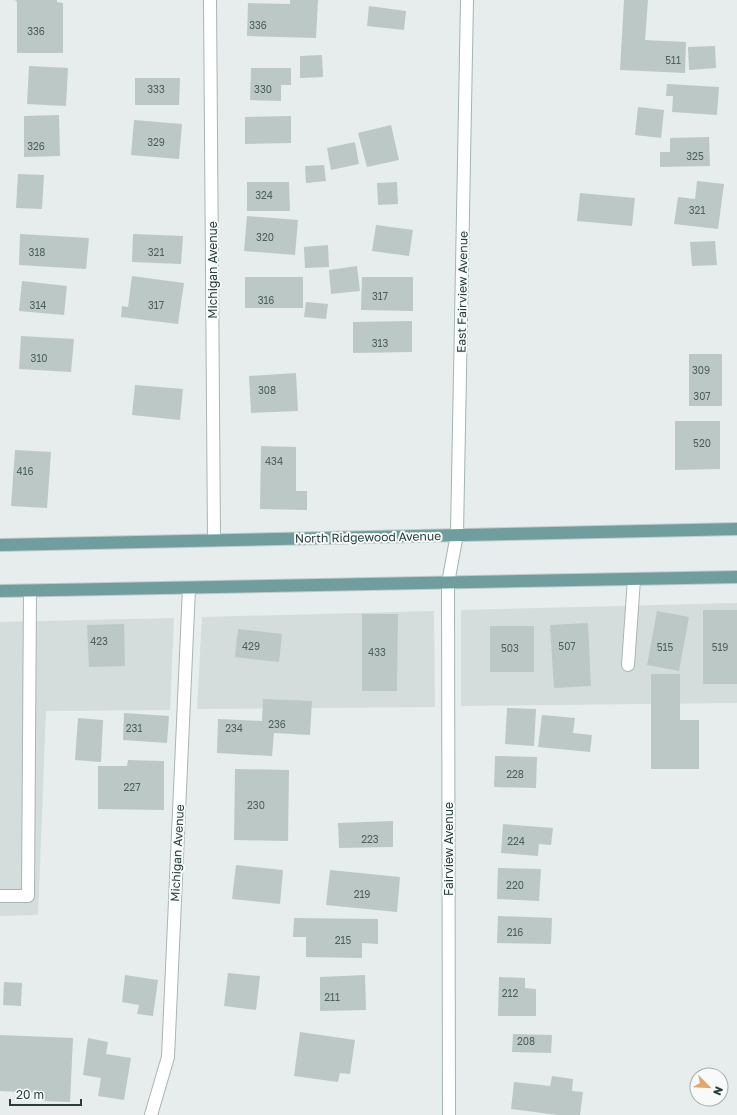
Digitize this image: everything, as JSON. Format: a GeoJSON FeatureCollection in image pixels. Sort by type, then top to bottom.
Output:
{"type":"FeatureCollection","features":[{"type":"Feature","properties":{"kind":"main road","name":"Michigan Avenue"},"geometry":{"type":"LineString","coordinates":[[210,0],[214,540]]}},
{"type":"Feature","properties":{"kind":"main road","name":"East Fairview Avenue"},"geometry":{"type":"LineString","coordinates":[[448,583],[457,534],[467,0]]}},
{"type":"Feature","properties":{"kind":"main road","name":"North Ridgewood Avenue"},"geometry":{"type":"LineString","coordinates":[[0,545],[737,529]]}},
{"type":"Feature","properties":{"kind":"main road"},"geometry":{"type":"LineString","coordinates":[[0,591],[737,577]]}},
{"type":"Feature","properties":{"kind":"main road"},"geometry":{"type":"LineString","coordinates":[[628,665],[634,579]]}},
{"type":"Feature","properties":{"kind":"main road","name":"Fairview Avenue"},"geometry":{"type":"LineString","coordinates":[[448,583],[449,1115]]}},
{"type":"Feature","properties":{"kind":"main road","name":"Michigan Avenue"},"geometry":{"type":"LineString","coordinates":[[151,1115],[168,1057],[189,588]]}},
{"type":"Feature","properties":{"kind":"main road"},"geometry":{"type":"LineString","coordinates":[[0,896],[28,896],[30,591]]}},
{"type":"Feature","properties":{"kind":"shaded area"},"geometry":{"type":"Polygon","coordinates":[[[737,603],[737,703],[461,706],[461,610],[737,603]]]}},
{"type":"Feature","properties":{"kind":"shaded area"},"geometry":{"type":"Polygon","coordinates":[[[434,611],[435,707],[197,709],[202,617],[434,611]]]}},
{"type":"Feature","properties":{"kind":"shaded area"},"geometry":{"type":"Polygon","coordinates":[[[174,618],[170,710],[46,711],[38,915],[0,916],[0,622],[174,618]]]}},
{"type":"Feature","properties":{"kind":"building"},"geometry":{"type":"Polygon","coordinates":[[[15,0],[57,0],[57,2],[63,3],[63,53],[17,53],[17,2],[15,0]]]}},
{"type":"Feature","properties":{"kind":"building"},"geometry":{"type":"Polygon","coordinates":[[[290,0],[318,0],[316,38],[247,36],[248,3],[290,4],[290,0]]]}},
{"type":"Feature","properties":{"kind":"building"},"geometry":{"type":"Polygon","coordinates":[[[624,0],[648,0],[645,40],[686,42],[685,73],[620,70],[624,0]]]}},
{"type":"Feature","properties":{"kind":"building"},"geometry":{"type":"Polygon","coordinates":[[[369,6],[406,11],[404,30],[367,26],[369,6]]]}},
{"type":"Feature","properties":{"kind":"building"},"geometry":{"type":"Polygon","coordinates":[[[715,46],[716,68],[689,70],[688,47],[715,46]]]}},
{"type":"Feature","properties":{"kind":"building"},"geometry":{"type":"Polygon","coordinates":[[[322,55],[323,77],[300,78],[300,56],[322,55]]]}},
{"type":"Feature","properties":{"kind":"building"},"geometry":{"type":"Polygon","coordinates":[[[29,66],[68,68],[66,106],[27,104],[29,66]]]}},
{"type":"Feature","properties":{"kind":"building"},"geometry":{"type":"Polygon","coordinates":[[[251,68],[291,68],[291,85],[281,85],[281,101],[250,100],[251,68]]]}},
{"type":"Feature","properties":{"kind":"building"},"geometry":{"type":"Polygon","coordinates":[[[135,78],[180,78],[179,105],[135,105],[135,78]]]}},
{"type":"Feature","properties":{"kind":"building"},"geometry":{"type":"Polygon","coordinates":[[[667,84],[719,87],[717,115],[672,112],[673,96],[666,96],[667,84]]]}},
{"type":"Feature","properties":{"kind":"building"},"geometry":{"type":"Polygon","coordinates":[[[638,107],[664,110],[661,138],[635,135],[638,107]]]}},
{"type":"Feature","properties":{"kind":"building"},"geometry":{"type":"Polygon","coordinates":[[[59,115],[60,156],[24,157],[24,116],[59,115]]]}},
{"type":"Feature","properties":{"kind":"building"},"geometry":{"type":"Polygon","coordinates":[[[291,116],[291,143],[245,144],[245,117],[291,116]]]}},
{"type":"Feature","properties":{"kind":"building"},"geometry":{"type":"Polygon","coordinates":[[[134,120],[182,124],[179,159],[131,155],[134,120]]]}},
{"type":"Feature","properties":{"kind":"building"},"geometry":{"type":"Polygon","coordinates":[[[391,125],[399,160],[367,167],[358,133],[391,125]]]}},
{"type":"Feature","properties":{"kind":"building"},"geometry":{"type":"Polygon","coordinates":[[[709,137],[710,166],[660,167],[660,152],[670,152],[670,138],[709,137]]]}},
{"type":"Feature","properties":{"kind":"building"},"geometry":{"type":"Polygon","coordinates":[[[355,142],[359,164],[331,170],[327,148],[355,142]]]}},
{"type":"Feature","properties":{"kind":"building"},"geometry":{"type":"Polygon","coordinates":[[[324,165],[326,181],[306,183],[305,166],[324,165]]]}},
{"type":"Feature","properties":{"kind":"building"},"geometry":{"type":"Polygon","coordinates":[[[18,174],[44,175],[42,209],[16,208],[18,174]]]}},
{"type":"Feature","properties":{"kind":"building"},"geometry":{"type":"Polygon","coordinates":[[[697,181],[724,184],[718,229],[674,224],[678,197],[695,199],[697,181]]]}},
{"type":"Feature","properties":{"kind":"building"},"geometry":{"type":"Polygon","coordinates":[[[247,182],[289,182],[290,211],[247,211],[247,182]]]}},
{"type":"Feature","properties":{"kind":"building"},"geometry":{"type":"Polygon","coordinates":[[[397,182],[398,204],[378,205],[377,183],[397,182]]]}},
{"type":"Feature","properties":{"kind":"building"},"geometry":{"type":"Polygon","coordinates":[[[580,193],[635,198],[632,226],[577,221],[580,193]]]}},
{"type":"Feature","properties":{"kind":"building"},"geometry":{"type":"Polygon","coordinates":[[[247,216],[298,220],[295,255],[244,251],[247,216]]]}},
{"type":"Feature","properties":{"kind":"building"},"geometry":{"type":"Polygon","coordinates":[[[376,225],[413,230],[409,256],[372,251],[376,225]]]}},
{"type":"Feature","properties":{"kind":"building"},"geometry":{"type":"Polygon","coordinates":[[[20,234],[89,238],[86,269],[19,265],[20,234]]]}},
{"type":"Feature","properties":{"kind":"building"},"geometry":{"type":"Polygon","coordinates":[[[133,234],[183,236],[181,264],[132,262],[133,234]]]}},
{"type":"Feature","properties":{"kind":"building"},"geometry":{"type":"Polygon","coordinates":[[[715,241],[717,265],[692,266],[690,242],[715,241]]]}},
{"type":"Feature","properties":{"kind":"building"},"geometry":{"type":"Polygon","coordinates":[[[328,245],[329,267],[305,268],[304,247],[328,245]]]}},
{"type":"Feature","properties":{"kind":"building"},"geometry":{"type":"Polygon","coordinates":[[[357,266],[360,291],[331,294],[329,270],[357,266]]]}},
{"type":"Feature","properties":{"kind":"building"},"geometry":{"type":"Polygon","coordinates":[[[132,276],[184,283],[178,324],[121,317],[122,306],[128,307],[132,276]]]}},
{"type":"Feature","properties":{"kind":"building"},"geometry":{"type":"Polygon","coordinates":[[[245,277],[303,277],[303,308],[245,308],[245,277]]]}},
{"type":"Feature","properties":{"kind":"building"},"geometry":{"type":"Polygon","coordinates":[[[362,277],[413,277],[413,311],[361,310],[362,277]]]}},
{"type":"Feature","properties":{"kind":"building"},"geometry":{"type":"Polygon","coordinates":[[[22,281],[67,286],[64,315],[19,311],[22,281]]]}},
{"type":"Feature","properties":{"kind":"building"},"geometry":{"type":"Polygon","coordinates":[[[306,302],[328,304],[326,319],[304,317],[306,302]]]}},
{"type":"Feature","properties":{"kind":"building"},"geometry":{"type":"Polygon","coordinates":[[[412,321],[412,352],[353,353],[353,322],[412,321]]]}},
{"type":"Feature","properties":{"kind":"building"},"geometry":{"type":"Polygon","coordinates":[[[21,336],[74,339],[71,372],[19,369],[21,336]]]}},
{"type":"Feature","properties":{"kind":"building"},"geometry":{"type":"Polygon","coordinates":[[[689,354],[722,354],[722,406],[689,406],[689,354]]]}},
{"type":"Feature","properties":{"kind":"building"},"geometry":{"type":"Polygon","coordinates":[[[296,373],[298,411],[251,413],[249,376],[296,373]]]}},
{"type":"Feature","properties":{"kind":"building"},"geometry":{"type":"Polygon","coordinates":[[[135,385],[183,389],[180,420],[132,415],[135,385]]]}},
{"type":"Feature","properties":{"kind":"building"},"geometry":{"type":"Polygon","coordinates":[[[675,421],[720,421],[720,469],[675,470],[675,421]]]}},
{"type":"Feature","properties":{"kind":"building"},"geometry":{"type":"Polygon","coordinates":[[[261,446],[296,447],[296,491],[307,491],[307,510],[260,509],[261,446]]]}},
{"type":"Feature","properties":{"kind":"building"},"geometry":{"type":"Polygon","coordinates":[[[15,450],[51,452],[47,508],[11,506],[15,450]]]}},
{"type":"Feature","properties":{"kind":"building"},"geometry":{"type":"Polygon","coordinates":[[[703,610],[737,610],[737,684],[703,684],[703,610]]]}},
{"type":"Feature","properties":{"kind":"building"},"geometry":{"type":"Polygon","coordinates":[[[657,611],[689,617],[679,671],[647,665],[657,611]]]}},
{"type":"Feature","properties":{"kind":"building"},"geometry":{"type":"Polygon","coordinates":[[[362,614],[398,614],[397,691],[362,691],[362,614]]]}},
{"type":"Feature","properties":{"kind":"building"},"geometry":{"type":"Polygon","coordinates":[[[588,623],[591,686],[554,688],[550,625],[588,623]]]}},
{"type":"Feature","properties":{"kind":"building"},"geometry":{"type":"Polygon","coordinates":[[[124,624],[125,666],[89,667],[87,625],[124,624]]]}},
{"type":"Feature","properties":{"kind":"building"},"geometry":{"type":"Polygon","coordinates":[[[490,626],[534,626],[534,672],[490,672],[490,626]]]}},
{"type":"Feature","properties":{"kind":"building"},"geometry":{"type":"Polygon","coordinates":[[[238,629],[282,634],[279,662],[235,657],[238,629]]]}},
{"type":"Feature","properties":{"kind":"building"},"geometry":{"type":"Polygon","coordinates":[[[651,674],[680,674],[680,720],[699,720],[699,769],[651,769],[651,674]]]}},
{"type":"Feature","properties":{"kind":"building"},"geometry":{"type":"Polygon","coordinates":[[[263,699],[312,701],[310,735],[274,733],[272,756],[217,753],[218,719],[262,721],[263,699]]]}},
{"type":"Feature","properties":{"kind":"building"},"geometry":{"type":"Polygon","coordinates":[[[507,708],[536,709],[534,746],[505,744],[507,708]]]}},
{"type":"Feature","properties":{"kind":"building"},"geometry":{"type":"Polygon","coordinates":[[[124,713],[169,716],[167,743],[123,740],[124,713]]]}},
{"type":"Feature","properties":{"kind":"building"},"geometry":{"type":"Polygon","coordinates":[[[542,715],[575,718],[573,733],[592,735],[590,752],[538,747],[542,715]]]}},
{"type":"Feature","properties":{"kind":"building"},"geometry":{"type":"Polygon","coordinates":[[[78,718],[103,720],[101,762],[75,760],[78,718]]]}},
{"type":"Feature","properties":{"kind":"building"},"geometry":{"type":"Polygon","coordinates":[[[495,756],[537,757],[536,788],[494,787],[495,756]]]}},
{"type":"Feature","properties":{"kind":"building"},"geometry":{"type":"Polygon","coordinates":[[[128,760],[164,761],[164,810],[98,809],[98,766],[127,766],[128,760]]]}},
{"type":"Feature","properties":{"kind":"building"},"geometry":{"type":"Polygon","coordinates":[[[235,769],[289,770],[288,841],[234,840],[235,769]]]}},
{"type":"Feature","properties":{"kind":"building"},"geometry":{"type":"Polygon","coordinates":[[[393,821],[393,847],[339,848],[338,823],[393,821]]]}},
{"type":"Feature","properties":{"kind":"building"},"geometry":{"type":"Polygon","coordinates":[[[503,824],[553,828],[551,845],[539,844],[538,856],[501,853],[503,824]]]}},
{"type":"Feature","properties":{"kind":"building"},"geometry":{"type":"Polygon","coordinates":[[[236,865],[283,870],[280,904],[232,899],[236,865]]]}},
{"type":"Feature","properties":{"kind":"building"},"geometry":{"type":"Polygon","coordinates":[[[498,868],[541,869],[539,901],[497,899],[498,868]]]}},
{"type":"Feature","properties":{"kind":"building"},"geometry":{"type":"Polygon","coordinates":[[[330,870],[400,877],[397,912],[326,905],[330,870]]]}},
{"type":"Feature","properties":{"kind":"building"},"geometry":{"type":"Polygon","coordinates":[[[498,916],[552,918],[551,944],[497,943],[498,916]]]}},
{"type":"Feature","properties":{"kind":"building"},"geometry":{"type":"Polygon","coordinates":[[[294,918],[378,919],[378,944],[362,943],[362,958],[306,957],[306,937],[293,937],[294,918]]]}},
{"type":"Feature","properties":{"kind":"building"},"geometry":{"type":"Polygon","coordinates":[[[228,973],[260,976],[256,1010],[224,1006],[228,973]]]}},
{"type":"Feature","properties":{"kind":"building"},"geometry":{"type":"Polygon","coordinates":[[[125,975],[158,980],[153,1016],[137,1014],[139,1005],[122,1002],[125,975]]]}},
{"type":"Feature","properties":{"kind":"building"},"geometry":{"type":"Polygon","coordinates":[[[365,975],[366,1010],[320,1011],[320,977],[365,975]]]}},
{"type":"Feature","properties":{"kind":"building"},"geometry":{"type":"Polygon","coordinates":[[[499,977],[525,978],[525,988],[536,989],[536,1016],[498,1016],[499,977]]]}},
{"type":"Feature","properties":{"kind":"building"},"geometry":{"type":"Polygon","coordinates":[[[4,982],[22,983],[21,1006],[3,1005],[4,982]]]}},
{"type":"Feature","properties":{"kind":"building"},"geometry":{"type":"Polygon","coordinates":[[[300,1032],[355,1040],[350,1074],[340,1073],[338,1082],[294,1076],[300,1032]]]}},
{"type":"Feature","properties":{"kind":"building"},"geometry":{"type":"Polygon","coordinates":[[[513,1034],[552,1035],[551,1053],[512,1052],[513,1034]]]}},
{"type":"Feature","properties":{"kind":"building"},"geometry":{"type":"Polygon","coordinates":[[[0,1035],[73,1038],[70,1102],[42,1101],[42,1093],[0,1091],[0,1035]]]}},
{"type":"Feature","properties":{"kind":"building"},"geometry":{"type":"Polygon","coordinates":[[[88,1038],[108,1042],[106,1054],[131,1058],[124,1100],[98,1096],[101,1078],[83,1075],[88,1038]]]}},
{"type":"Feature","properties":{"kind":"building"},"geometry":{"type":"Polygon","coordinates":[[[552,1076],[573,1079],[572,1091],[583,1092],[580,1115],[558,1115],[511,1109],[514,1082],[550,1086],[552,1076]]]}}]}
